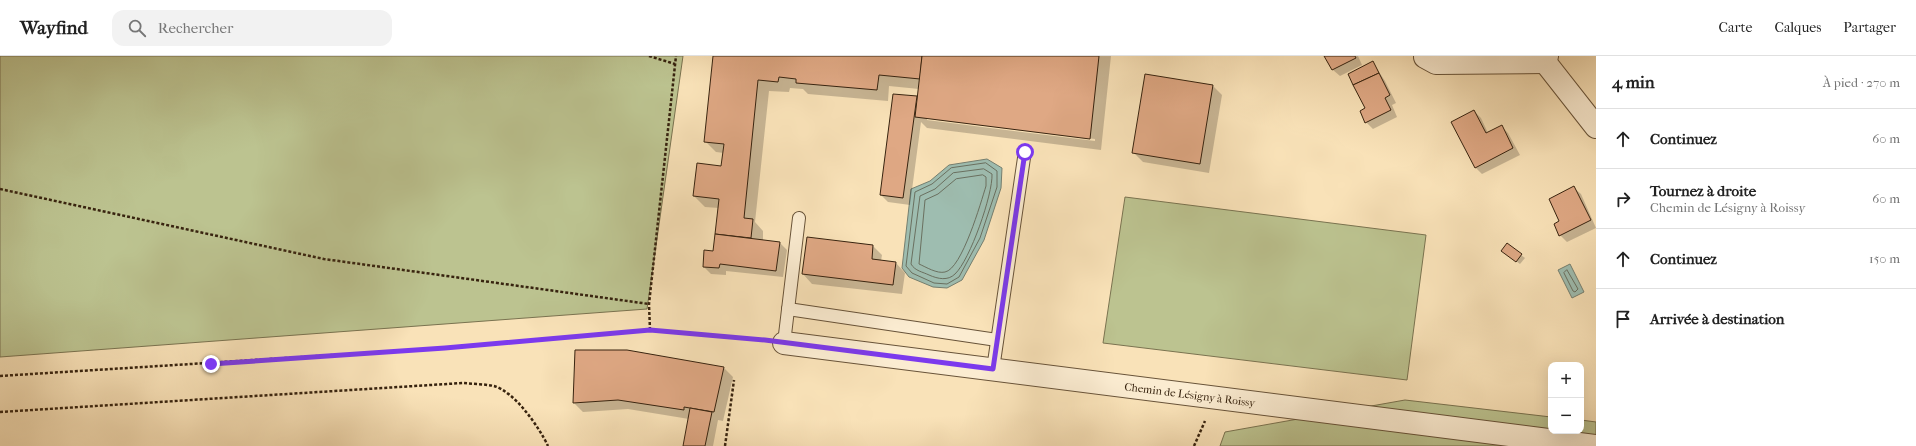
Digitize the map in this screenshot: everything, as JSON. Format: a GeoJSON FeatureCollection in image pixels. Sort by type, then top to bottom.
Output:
{"type":"FeatureCollection","features":[{"type":"Feature","properties":{"kind":"street"},"geometry":{"type":"LineString","coordinates":[[1425,57],[1436,63],[1546,59],[1596,127]]}},
{"type":"Feature","properties":{"kind":"street","name":"Chemin de Lésigny à Roissy"},"geometry":{"type":"LineString","coordinates":[[784,343],[1596,446]]}},
{"type":"Feature","properties":{"kind":"lane"},"geometry":{"type":"LineString","coordinates":[[993,369],[1025,152]]}},
{"type":"Feature","properties":{"kind":"lane"},"geometry":{"type":"LineString","coordinates":[[784,343],[799,218]]}},
{"type":"Feature","properties":{"kind":"lane"},"geometry":{"type":"LineString","coordinates":[[788,309],[997,340]]}},
{"type":"Feature","properties":{"kind":"path"},"geometry":{"type":"LineString","coordinates":[[649,56],[675,64]]}},
{"type":"Feature","properties":{"kind":"path"},"geometry":{"type":"LineString","coordinates":[[650,330],[649,304],[676,56]]}},
{"type":"Feature","properties":{"kind":"path"},"geometry":{"type":"LineString","coordinates":[[0,189],[324,259],[649,304]]}},
{"type":"Feature","properties":{"kind":"path"},"geometry":{"type":"LineString","coordinates":[[0,376],[437,348],[650,330],[784,343]]}},
{"type":"Feature","properties":{"kind":"path"},"geometry":{"type":"LineString","coordinates":[[725,446],[734,380]]}},
{"type":"Feature","properties":{"kind":"path"},"geometry":{"type":"LineString","coordinates":[[0,412],[463,384],[495,386],[517,401],[541,431],[548,446]]}},
{"type":"Feature","properties":{"kind":"green space"},"geometry":{"type":"Polygon","coordinates":[[[0,56],[683,56],[647,309],[0,357],[0,56]]]}},
{"type":"Feature","properties":{"kind":"green space"},"geometry":{"type":"Polygon","coordinates":[[[1125,197],[1426,235],[1407,380],[1103,343],[1125,197]]]}},
{"type":"Feature","properties":{"kind":"green space"},"geometry":{"type":"Polygon","coordinates":[[[1405,400],[1548,417],[1548,434],[1584,434],[1584,420],[1596,422],[1596,446],[1220,446],[1225,432],[1405,400]]]}},
{"type":"Feature","properties":{"kind":"water"},"geometry":{"type":"Polygon","coordinates":[[[987,159],[1002,168],[1001,188],[984,240],[962,280],[947,288],[933,287],[909,277],[902,268],[911,189],[930,181],[949,165],[987,159]]]}},
{"type":"Feature","properties":{"kind":"water"},"geometry":{"type":"Polygon","coordinates":[[[1570,264],[1584,292],[1572,298],[1558,270],[1570,264]]]}},
{"type":"Feature","properties":{"kind":"building"},"geometry":{"type":"Polygon","coordinates":[[[713,56],[922,56],[920,79],[879,75],[877,90],[796,83],[796,79],[779,77],[778,82],[758,80],[744,218],[753,219],[751,238],[715,234],[719,199],[693,196],[697,163],[721,166],[724,144],[704,142],[713,56]]]}},
{"type":"Feature","properties":{"kind":"building"},"geometry":{"type":"Polygon","coordinates":[[[922,56],[1099,56],[1090,139],[915,117],[922,56]]]}},
{"type":"Feature","properties":{"kind":"building"},"geometry":{"type":"Polygon","coordinates":[[[1324,56],[1355,56],[1356,58],[1332,70],[1324,56]]]}},
{"type":"Feature","properties":{"kind":"building"},"geometry":{"type":"Polygon","coordinates":[[[1373,61],[1379,73],[1353,85],[1348,74],[1373,61]]]}},
{"type":"Feature","properties":{"kind":"building"},"geometry":{"type":"Polygon","coordinates":[[[1379,73],[1390,95],[1385,98],[1391,110],[1365,123],[1360,111],[1365,108],[1353,85],[1379,73]]]}},
{"type":"Feature","properties":{"kind":"building"},"geometry":{"type":"Polygon","coordinates":[[[1145,74],[1213,85],[1200,164],[1132,153],[1145,74]]]}},
{"type":"Feature","properties":{"kind":"building"},"geometry":{"type":"Polygon","coordinates":[[[893,94],[917,96],[903,198],[880,195],[893,94]]]}},
{"type":"Feature","properties":{"kind":"building"},"geometry":{"type":"Polygon","coordinates":[[[1474,110],[1486,133],[1502,125],[1513,148],[1475,168],[1451,122],[1474,110]]]}},
{"type":"Feature","properties":{"kind":"building"},"geometry":{"type":"Polygon","coordinates":[[[1574,186],[1591,220],[1559,236],[1554,224],[1559,221],[1549,199],[1574,186]]]}},
{"type":"Feature","properties":{"kind":"building"},"geometry":{"type":"Polygon","coordinates":[[[715,234],[780,242],[776,271],[720,264],[719,268],[703,267],[704,250],[713,251],[715,234]]]}},
{"type":"Feature","properties":{"kind":"building"},"geometry":{"type":"Polygon","coordinates":[[[807,237],[873,245],[872,259],[896,262],[893,285],[802,274],[807,237]]]}},
{"type":"Feature","properties":{"kind":"building"},"geometry":{"type":"Polygon","coordinates":[[[1507,243],[1522,254],[1516,262],[1501,251],[1507,243]]]}},
{"type":"Feature","properties":{"kind":"building"},"geometry":{"type":"Polygon","coordinates":[[[575,350],[627,350],[724,367],[714,412],[684,407],[684,410],[618,400],[573,403],[575,350]]]}},
{"type":"Feature","properties":{"kind":"building"},"geometry":{"type":"Polygon","coordinates":[[[690,408],[712,412],[705,446],[683,446],[690,408]]]}},
{"type":"Feature","properties":{"kind":"route"},"geometry":{"type":"LineString","coordinates":[[211,364],[445,348],[650,330],[765,340],[993,369],[1025,152]]}}]}
